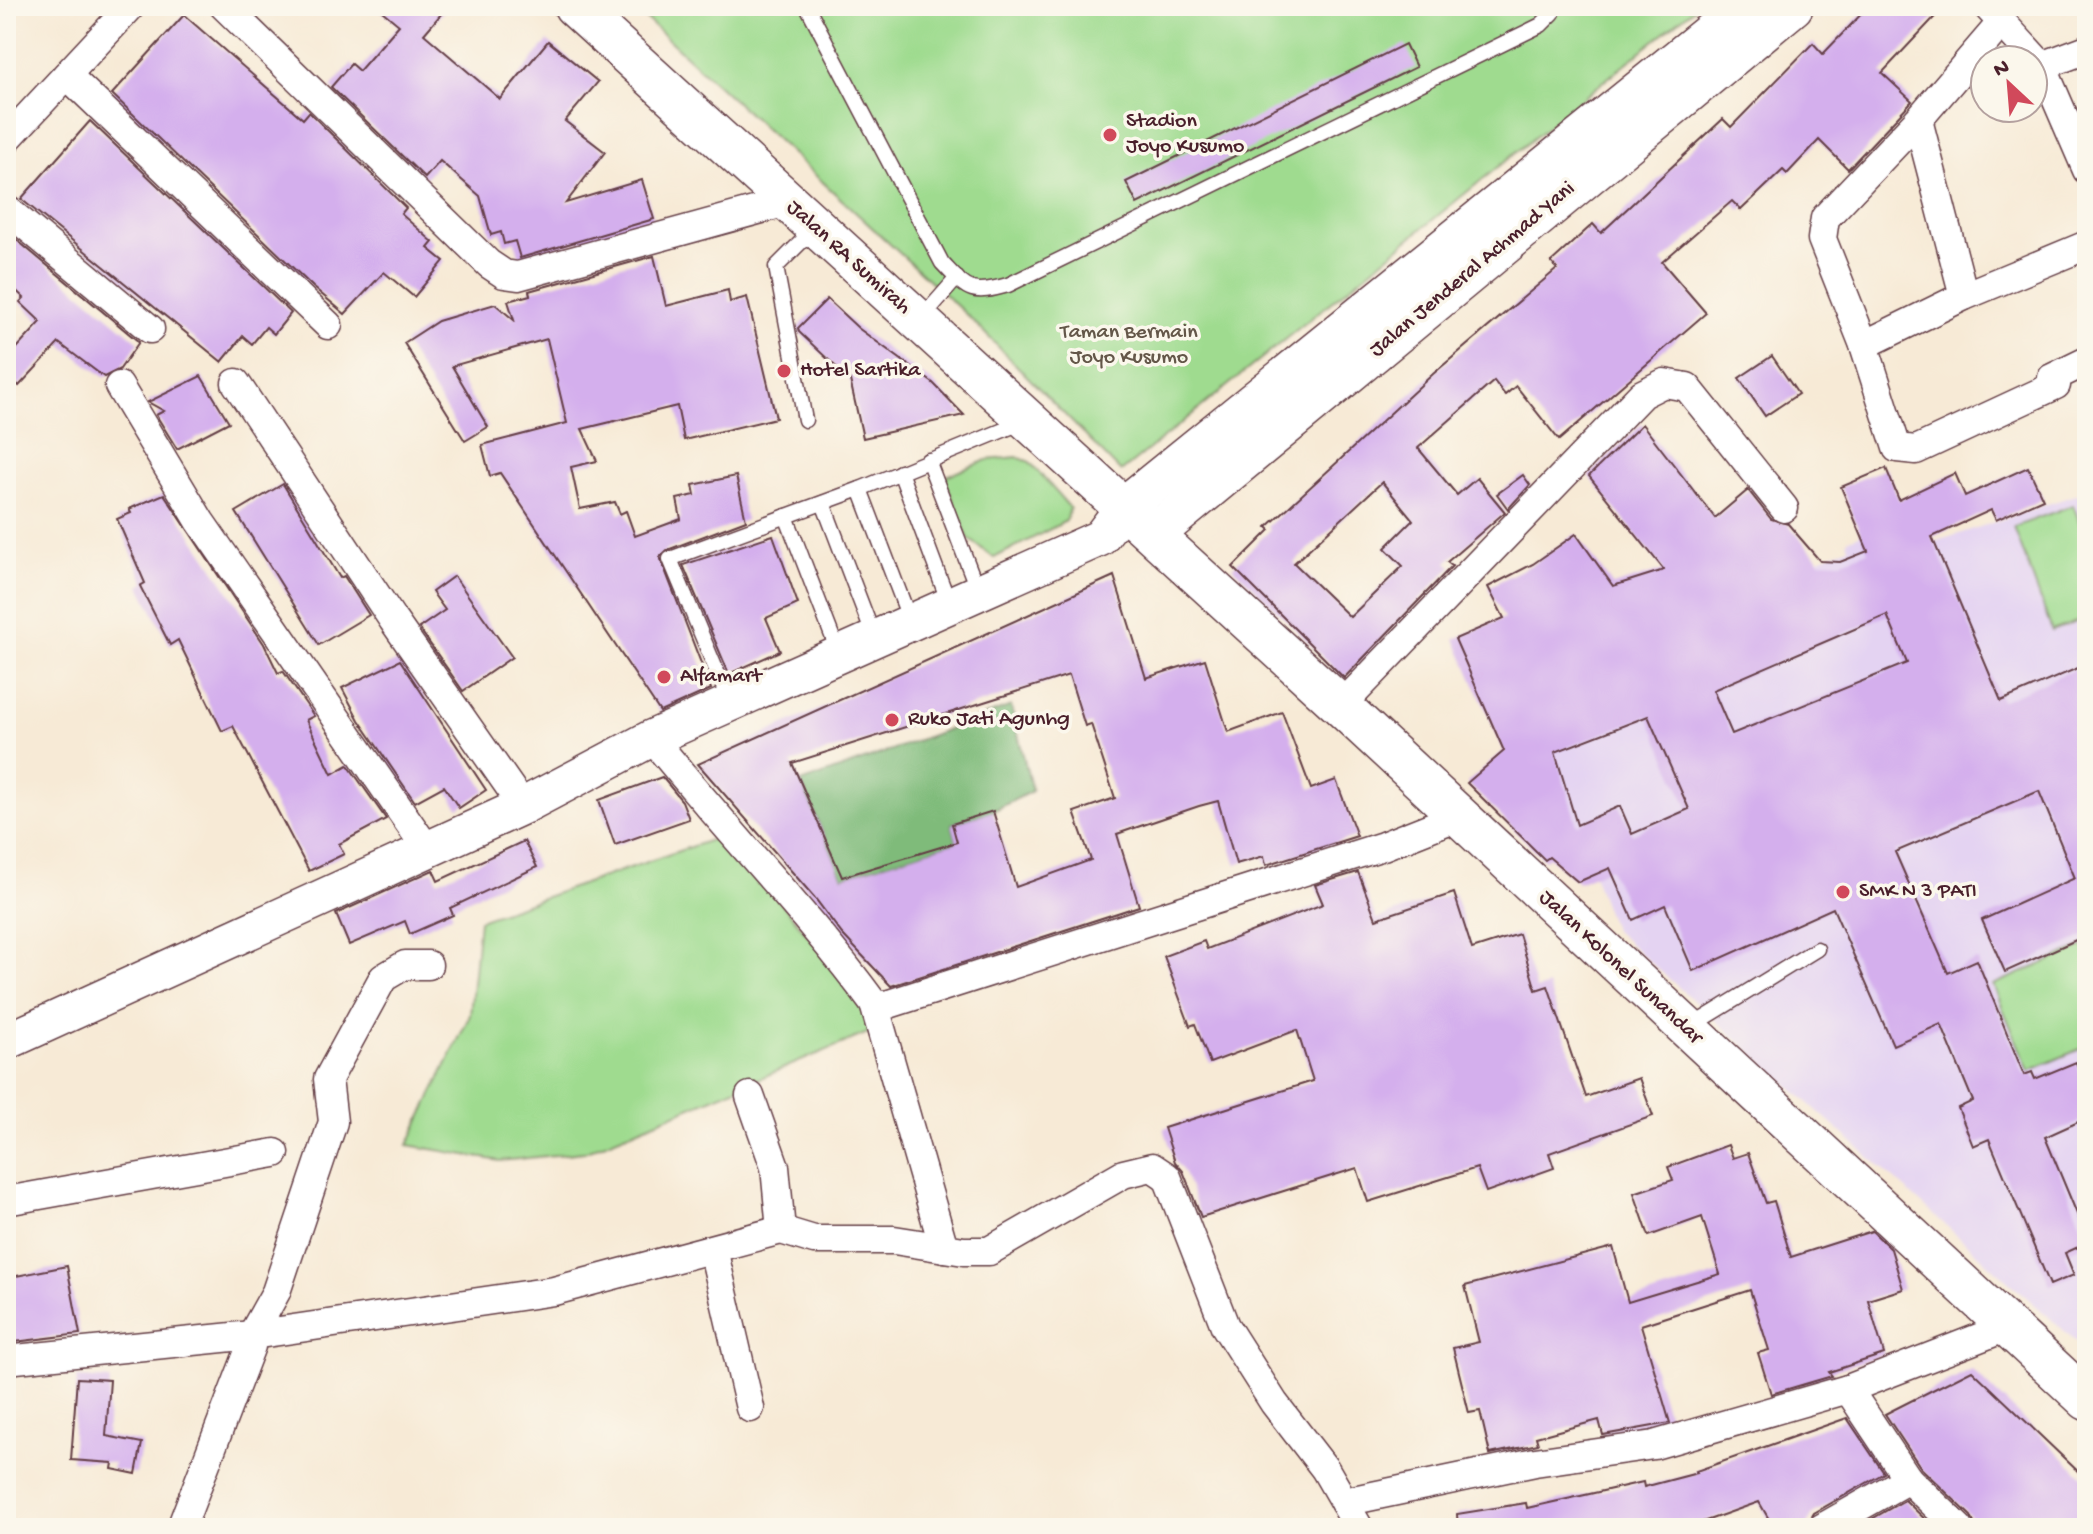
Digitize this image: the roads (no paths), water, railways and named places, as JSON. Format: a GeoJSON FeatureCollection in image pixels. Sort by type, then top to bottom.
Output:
{"type":"FeatureCollection","features":[{"type":"Feature","properties":{"kind":"main road","name":"Jalan RA Sumirah"},"geometry":{"type":"LineString","coordinates":[[574,6],[1028,420],[1112,523],[1154,534]]}},
{"type":"Feature","properties":{"kind":"main road","name":"Jalan Jenderal Achmad Yani"},"geometry":{"type":"LineString","coordinates":[[1112,523],[1744,6]]}},
{"type":"Feature","properties":{"kind":"main road","name":"Jalan Jenderal Achmad Yani"},"geometry":{"type":"LineString","coordinates":[[1154,534],[1793,6]]}},
{"type":"Feature","properties":{"kind":"main road","name":"Jalan Kolonel Sunandar"},"geometry":{"type":"LineString","coordinates":[[1154,534],[2087,1400]]}},
{"type":"Feature","properties":{"kind":"street"},"geometry":{"type":"LineString","coordinates":[[6,140],[131,6]]}},
{"type":"Feature","properties":{"kind":"street"},"geometry":{"type":"LineString","coordinates":[[224,6],[489,264],[504,274],[518,276],[801,215]]}},
{"type":"Feature","properties":{"kind":"street"},"geometry":{"type":"LineString","coordinates":[[2022,44],[1995,14],[1918,120],[1825,218],[1821,230],[1864,345],[1897,448],[1905,452],[1916,450],[2056,385],[2052,378],[2087,361]]}},
{"type":"Feature","properties":{"kind":"street"},"geometry":{"type":"LineString","coordinates":[[2049,63],[2087,49]]}},
{"type":"Feature","properties":{"kind":"street"},"geometry":{"type":"LineString","coordinates":[[67,75],[328,325]]}},
{"type":"Feature","properties":{"kind":"street"},"geometry":{"type":"LineString","coordinates":[[2049,82],[2087,170]]}},
{"type":"Feature","properties":{"kind":"street"},"geometry":{"type":"LineString","coordinates":[[1918,120],[1964,296]]}},
{"type":"Feature","properties":{"kind":"street"},"geometry":{"type":"LineString","coordinates":[[6,209],[150,329]]}},
{"type":"Feature","properties":{"kind":"street"},"geometry":{"type":"LineString","coordinates":[[1864,345],[1964,296],[2087,245]]}},
{"type":"Feature","properties":{"kind":"street"},"geometry":{"type":"LineString","coordinates":[[236,383],[393,620],[523,806]]}},
{"type":"Feature","properties":{"kind":"street"},"geometry":{"type":"LineString","coordinates":[[1341,706],[1642,394],[1664,383],[1687,387],[1784,508]]}},
{"type":"Feature","properties":{"kind":"street"},"geometry":{"type":"LineString","coordinates":[[119,386],[200,521],[427,849]]}},
{"type":"Feature","properties":{"kind":"street"},"geometry":{"type":"LineString","coordinates":[[6,1042],[523,806],[652,738],[965,599],[1112,523]]}},
{"type":"Feature","properties":{"kind":"street"},"geometry":{"type":"LineString","coordinates":[[652,738],[771,880],[819,930],[874,1004],[944,1248]]}},
{"type":"Feature","properties":{"kind":"street"},"geometry":{"type":"LineString","coordinates":[[874,1004],[886,1005],[1383,846],[1456,817]]}},
{"type":"Feature","properties":{"kind":"street"},"geometry":{"type":"LineString","coordinates":[[181,1528],[251,1346],[252,1335],[276,1292],[333,1122],[328,1079],[383,978],[405,965],[428,965]]}},
{"type":"Feature","properties":{"kind":"street"},"geometry":{"type":"LineString","coordinates":[[750,1096],[775,1167],[781,1230]]}},
{"type":"Feature","properties":{"kind":"street"},"geometry":{"type":"LineString","coordinates":[[6,1201],[275,1153]]}},
{"type":"Feature","properties":{"kind":"street"},"geometry":{"type":"LineString","coordinates":[[6,1360],[252,1335],[554,1291],[781,1230],[814,1240],[894,1240],[989,1251],[1123,1174],[1152,1167],[1167,1177],[1225,1326],[1274,1403],[1325,1469],[1359,1528]]}},
{"type":"Feature","properties":{"kind":"street"},"geometry":{"type":"LineString","coordinates":[[713,1249],[750,1408]]}},
{"type":"Feature","properties":{"kind":"street"},"geometry":{"type":"LineString","coordinates":[[1344,1502],[1535,1462],[1654,1445],[1848,1389],[2007,1327]]}},
{"type":"Feature","properties":{"kind":"street"},"geometry":{"type":"LineString","coordinates":[[1848,1389],[1908,1479],[1959,1528]]}},
{"type":"Feature","properties":{"kind":"street"},"geometry":{"type":"LineString","coordinates":[[1822,1528],[1908,1479]]}},
{"type":"Feature","properties":{"kind":"lane"},"geometry":{"type":"LineString","coordinates":[[807,6],[942,263],[971,291],[981,292],[1008,285],[1541,25],[1553,13],[1553,6]]}},
{"type":"Feature","properties":{"kind":"lane"},"geometry":{"type":"LineString","coordinates":[[801,215],[776,267],[805,420]]}},
{"type":"Feature","properties":{"kind":"lane"},"geometry":{"type":"LineString","coordinates":[[918,322],[957,278]]}},
{"type":"Feature","properties":{"kind":"lane"},"geometry":{"type":"LineString","coordinates":[[730,704],[670,559],[860,489],[1028,420]]}},
{"type":"Feature","properties":{"kind":"lane"},"geometry":{"type":"LineString","coordinates":[[928,460],[965,599]]}},
{"type":"Feature","properties":{"kind":"lane"},"geometry":{"type":"LineString","coordinates":[[900,472],[965,599]]}},
{"type":"Feature","properties":{"kind":"lane"},"geometry":{"type":"LineString","coordinates":[[860,489],[911,623]]}},
{"type":"Feature","properties":{"kind":"lane"},"geometry":{"type":"LineString","coordinates":[[823,503],[875,639]]}},
{"type":"Feature","properties":{"kind":"lane"},"geometry":{"type":"LineString","coordinates":[[786,516],[839,654]]}},
{"type":"Feature","properties":{"kind":"lane"},"geometry":{"type":"LineString","coordinates":[[1686,1029],[1817,949]]}},
{"type":"Feature","properties":{"kind":"place","name":"Stadion Joyo Kusumo"},"geometry":{"type":"Point","coordinates":[1110,135]}},
{"type":"Feature","properties":{"kind":"place","name":"Hotel Sartika"},"geometry":{"type":"Point","coordinates":[784,371]}},
{"type":"Feature","properties":{"kind":"place","name":"Alfamart"},"geometry":{"type":"Point","coordinates":[664,677]}},
{"type":"Feature","properties":{"kind":"place","name":"Ruko Jati Agunhg"},"geometry":{"type":"Point","coordinates":[892,720]}},
{"type":"Feature","properties":{"kind":"place","name":"SMK N 3 PATI"},"geometry":{"type":"Point","coordinates":[1843,892]}},
{"type":"Feature","properties":{"kind":"park label","name":"Taman Bermain Joyo Kusumo"},"geometry":{"type":"Point","coordinates":[1129,346]}}]}
